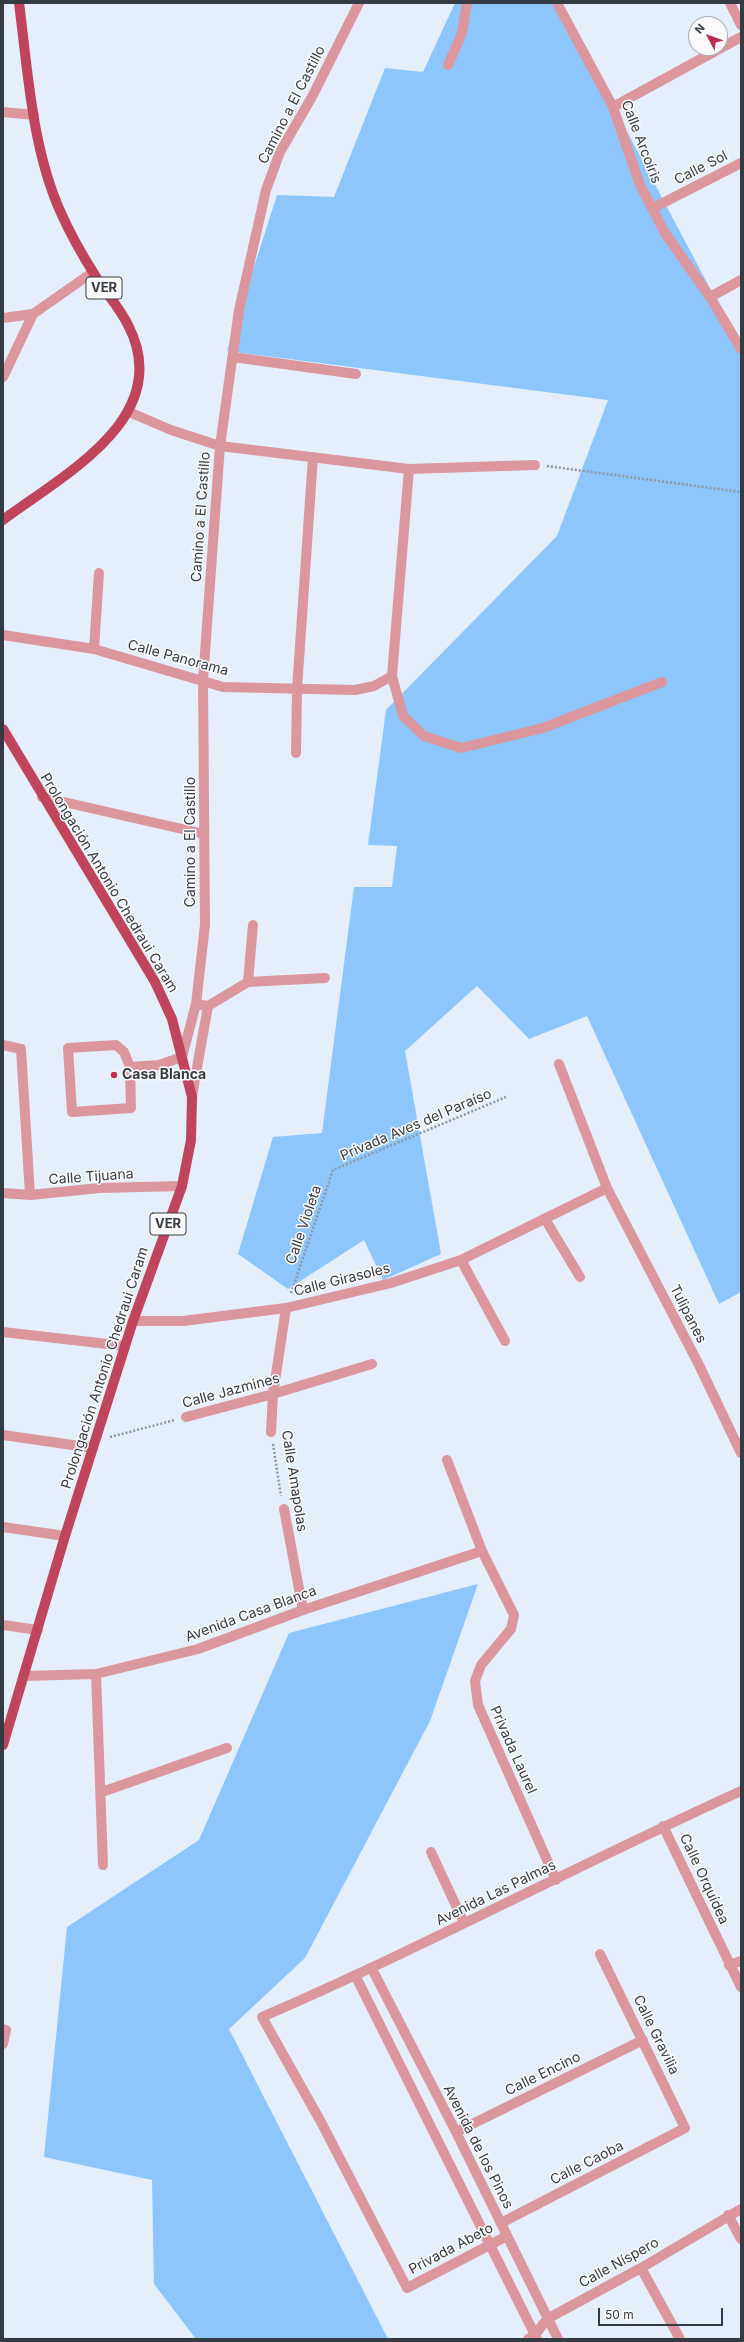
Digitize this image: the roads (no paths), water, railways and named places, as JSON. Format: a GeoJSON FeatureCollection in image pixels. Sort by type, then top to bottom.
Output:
{"type":"FeatureCollection","features":[{"type":"Feature","properties":{"kind":"main road","name":"VER"},"geometry":{"type":"LineString","coordinates":[[3,520],[100,448],[118,429],[129,412],[139,381],[138,354],[129,325],[92,272],[61,213],[47,173],[34,115],[19,3]]}},
{"type":"Feature","properties":{"kind":"main road","name":"Prolongación Antonio Chedraui Caram"},"geometry":{"type":"LineString","coordinates":[[3,729],[42,798],[155,982],[172,1020],[192,1097],[191,1140],[182,1186],[133,1321],[65,1536],[3,1745]]}},
{"type":"Feature","properties":{"kind":"street","name":"Camino a El Castillo"},"geometry":{"type":"LineString","coordinates":[[182,1057],[196,1004],[205,925],[203,680],[220,446],[239,310],[266,190],[280,152],[313,95],[359,3]]}},
{"type":"Feature","properties":{"kind":"street"},"geometry":{"type":"LineString","coordinates":[[448,65],[462,34],[467,3]]}},
{"type":"Feature","properties":{"kind":"street","name":"Calle Arcoíris"},"geometry":{"type":"LineString","coordinates":[[557,3],[613,107],[640,185],[665,233],[710,297],[741,349]]}},
{"type":"Feature","properties":{"kind":"street"},"geometry":{"type":"LineString","coordinates":[[730,3],[741,25]]}},
{"type":"Feature","properties":{"kind":"street"},"geometry":{"type":"LineString","coordinates":[[613,107],[741,38]]}},
{"type":"Feature","properties":{"kind":"street"},"geometry":{"type":"LineString","coordinates":[[3,112],[34,115]]}},
{"type":"Feature","properties":{"kind":"street","name":"Calle Sol"},"geometry":{"type":"LineString","coordinates":[[653,208],[741,163]]}},
{"type":"Feature","properties":{"kind":"street"},"geometry":{"type":"LineString","coordinates":[[3,318],[33,314],[92,272]]}},
{"type":"Feature","properties":{"kind":"street"},"geometry":{"type":"LineString","coordinates":[[710,297],[741,280]]}},
{"type":"Feature","properties":{"kind":"street"},"geometry":{"type":"LineString","coordinates":[[3,377],[33,314]]}},
{"type":"Feature","properties":{"kind":"street"},"geometry":{"type":"LineString","coordinates":[[233,357],[356,374]]}},
{"type":"Feature","properties":{"kind":"street"},"geometry":{"type":"LineString","coordinates":[[129,412],[171,430],[220,446],[409,469],[535,465]]}},
{"type":"Feature","properties":{"kind":"street"},"geometry":{"type":"LineString","coordinates":[[296,753],[297,689],[313,457]]}},
{"type":"Feature","properties":{"kind":"street"},"geometry":{"type":"LineString","coordinates":[[409,469],[392,676],[403,716],[424,736],[461,748],[544,728],[662,682]]}},
{"type":"Feature","properties":{"kind":"street"},"geometry":{"type":"LineString","coordinates":[[94,649],[99,573]]}},
{"type":"Feature","properties":{"kind":"street","name":"Calle Panorama"},"geometry":{"type":"LineString","coordinates":[[3,635],[94,649],[224,687],[355,690],[374,686],[392,676]]}},
{"type":"Feature","properties":{"kind":"street"},"geometry":{"type":"LineString","coordinates":[[42,798],[204,834]]}},
{"type":"Feature","properties":{"kind":"street"},"geometry":{"type":"LineString","coordinates":[[248,982],[252,925]]}},
{"type":"Feature","properties":{"kind":"street"},"geometry":{"type":"LineString","coordinates":[[196,1004],[208,1006],[248,982],[325,978]]}},
{"type":"Feature","properties":{"kind":"street"},"geometry":{"type":"LineString","coordinates":[[192,1097],[208,1006]]}},
{"type":"Feature","properties":{"kind":"street"},"geometry":{"type":"LineString","coordinates":[[3,1044],[21,1049],[30,1195]]}},
{"type":"Feature","properties":{"kind":"street"},"geometry":{"type":"LineString","coordinates":[[116,1045],[124,1052],[130,1067],[131,1108],[72,1112],[68,1048],[116,1045]]}},
{"type":"Feature","properties":{"kind":"street"},"geometry":{"type":"LineString","coordinates":[[130,1067],[159,1065],[182,1057]]}},
{"type":"Feature","properties":{"kind":"street","name":"Tulipanes"},"geometry":{"type":"LineString","coordinates":[[559,1064],[607,1188],[699,1366],[741,1453]]}},
{"type":"Feature","properties":{"kind":"street","name":"Calle Tijuana"},"geometry":{"type":"LineString","coordinates":[[3,1193],[30,1195],[100,1188],[182,1186]]}},
{"type":"Feature","properties":{"kind":"street","name":"Calle Girasoles"},"geometry":{"type":"LineString","coordinates":[[133,1321],[183,1321],[286,1308],[391,1283],[461,1260],[607,1188]]}},
{"type":"Feature","properties":{"kind":"street"},"geometry":{"type":"LineString","coordinates":[[545,1219],[580,1278]]}},
{"type":"Feature","properties":{"kind":"street"},"geometry":{"type":"LineString","coordinates":[[461,1260],[505,1341]]}},
{"type":"Feature","properties":{"kind":"street","name":"Calle Amapolas"},"geometry":{"type":"LineString","coordinates":[[271,1432],[273,1394],[286,1308]]}},
{"type":"Feature","properties":{"kind":"street"},"geometry":{"type":"LineString","coordinates":[[3,1332],[125,1346]]}},
{"type":"Feature","properties":{"kind":"street","name":"Calle Jazmines"},"geometry":{"type":"LineString","coordinates":[[186,1417],[273,1394],[372,1364]]}},
{"type":"Feature","properties":{"kind":"street"},"geometry":{"type":"LineString","coordinates":[[3,1435],[95,1444]]}},
{"type":"Feature","properties":{"kind":"street","name":"Privada Laurel"},"geometry":{"type":"LineString","coordinates":[[447,1460],[482,1551],[514,1615],[512,1630],[481,1665],[475,1681],[478,1705],[556,1880]]}},
{"type":"Feature","properties":{"kind":"street","name":"Calle Amapolas"},"geometry":{"type":"LineString","coordinates":[[284,1510],[303,1610]]}},
{"type":"Feature","properties":{"kind":"street"},"geometry":{"type":"LineString","coordinates":[[3,1527],[65,1536]]}},
{"type":"Feature","properties":{"kind":"street","name":"Avenida Casa Blanca"},"geometry":{"type":"LineString","coordinates":[[24,1676],[96,1674],[198,1649],[303,1610],[482,1551]]}},
{"type":"Feature","properties":{"kind":"street"},"geometry":{"type":"LineString","coordinates":[[3,1625],[38,1630]]}},
{"type":"Feature","properties":{"kind":"street"},"geometry":{"type":"LineString","coordinates":[[96,1674],[102,1792],[103,1865]]}},
{"type":"Feature","properties":{"kind":"street"},"geometry":{"type":"LineString","coordinates":[[102,1792],[227,1748]]}},
{"type":"Feature","properties":{"kind":"street","name":"Avenida Las Palmas"},"geometry":{"type":"LineString","coordinates":[[407,2288],[321,2122],[262,2017],[356,1977],[464,1923],[556,1880],[663,1826],[741,1791]]}},
{"type":"Feature","properties":{"kind":"street","name":"Calle Orquídea"},"geometry":{"type":"LineString","coordinates":[[663,1826],[729,1965],[741,1987]]}},
{"type":"Feature","properties":{"kind":"street"},"geometry":{"type":"LineString","coordinates":[[431,1852],[464,1923]]}},
{"type":"Feature","properties":{"kind":"street","name":"Calle Gravilia"},"geometry":{"type":"LineString","coordinates":[[600,1954],[685,2128]]}},
{"type":"Feature","properties":{"kind":"street"},"geometry":{"type":"LineString","coordinates":[[729,1965],[741,1961]]}},
{"type":"Feature","properties":{"kind":"street","name":"Avenida de los Pinos"},"geometry":{"type":"LineString","coordinates":[[372,1969],[456,2132],[558,2339]]}},
{"type":"Feature","properties":{"kind":"street"},"geometry":{"type":"LineString","coordinates":[[356,1977],[490,2244],[533,2338]]}},
{"type":"Feature","properties":{"kind":"street"},"geometry":{"type":"LineString","coordinates":[[3,2029],[6,2030],[3,2044]]}},
{"type":"Feature","properties":{"kind":"street","name":"Calle Encino"},"geometry":{"type":"LineString","coordinates":[[456,2132],[643,2040]]}},
{"type":"Feature","properties":{"kind":"street","name":"Calle Caoba"},"geometry":{"type":"LineString","coordinates":[[501,2223],[685,2128]]}},
{"type":"Feature","properties":{"kind":"street","name":"Calle Níspero"},"geometry":{"type":"LineString","coordinates":[[533,2338],[547,2319],[642,2268],[728,2215],[741,2209]]}},
{"type":"Feature","properties":{"kind":"street"},"geometry":{"type":"LineString","coordinates":[[728,2215],[741,2239]]}},
{"type":"Feature","properties":{"kind":"street","name":"Privada Abeto"},"geometry":{"type":"LineString","coordinates":[[407,2288],[507,2236]]}},
{"type":"Feature","properties":{"kind":"street"},"geometry":{"type":"LineString","coordinates":[[642,2268],[680,2339]]}},
{"type":"Feature","properties":{"kind":"place","name":"Casa Blanca"},"geometry":{"type":"Point","coordinates":[114,1075]}}]}
